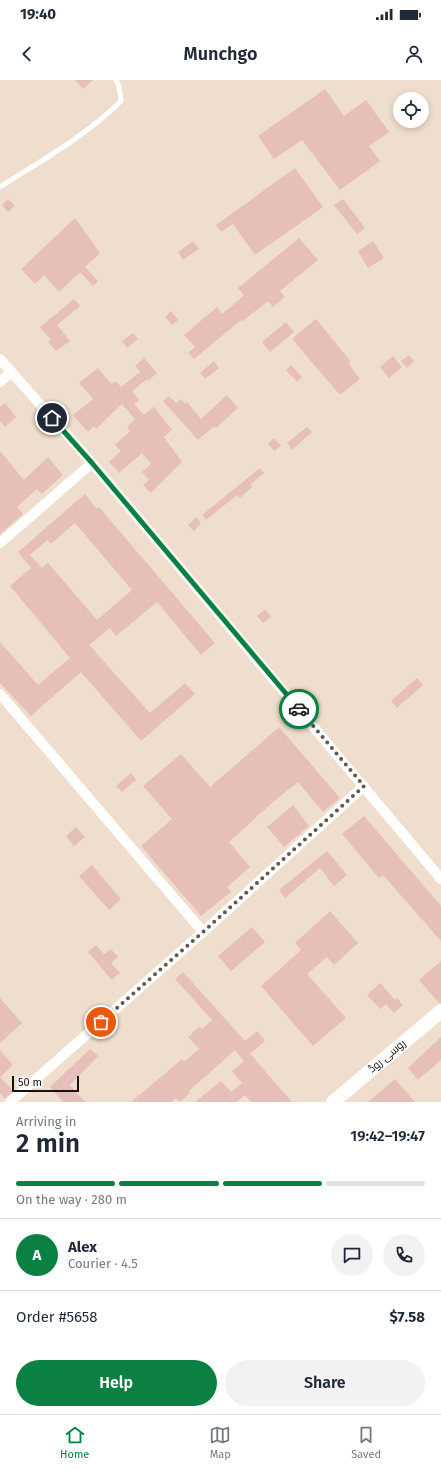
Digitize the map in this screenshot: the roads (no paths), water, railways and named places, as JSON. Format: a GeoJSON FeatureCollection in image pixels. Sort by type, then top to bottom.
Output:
{"type":"FeatureCollection","features":[{"type":"Feature","properties":{"kind":"main road","name":"روسی روڈ"},"geometry":{"type":"LineString","coordinates":[[337,1101],[441,1011]]}},
{"type":"Feature","properties":{"kind":"street"},"geometry":{"type":"LineString","coordinates":[[0,360],[92,463],[441,878]]}},
{"type":"Feature","properties":{"kind":"street"},"geometry":{"type":"LineString","coordinates":[[0,382],[11,372]]}},
{"type":"Feature","properties":{"kind":"street"},"geometry":{"type":"LineString","coordinates":[[0,543],[92,463]]}},
{"type":"Feature","properties":{"kind":"street"},"geometry":{"type":"LineString","coordinates":[[0,694],[203,932]]}},
{"type":"Feature","properties":{"kind":"street"},"geometry":{"type":"LineString","coordinates":[[10,1102],[203,932],[364,786]]}},
{"type":"Feature","properties":{"kind":"lane"},"geometry":{"type":"LineString","coordinates":[[0,187],[67,144],[108,115],[121,101],[119,86],[116,80]]}}]}
